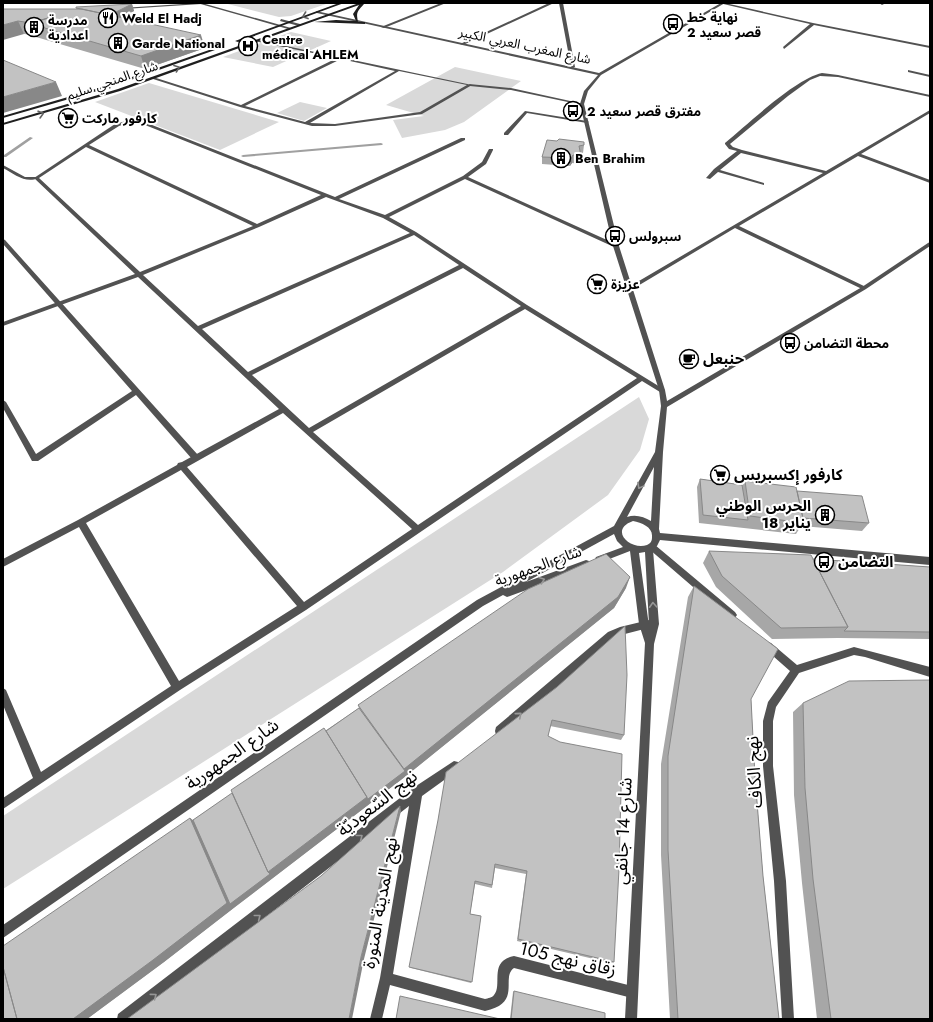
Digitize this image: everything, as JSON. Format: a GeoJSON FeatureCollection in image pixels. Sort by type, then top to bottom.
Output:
{"type":"FeatureCollection","features":[{"type":"Feature","properties":{"kind":"main road"},"geometry":{"type":"LineString","coordinates":[[233,42],[342,3]]}},
{"type":"Feature","properties":{"kind":"main road"},"geometry":{"type":"LineString","coordinates":[[357,21],[354,16],[355,11],[362,3]]}},
{"type":"Feature","properties":{"kind":"main road","name":"شارع المنجي سليم"},"geometry":{"type":"LineString","coordinates":[[3,124],[96,98],[254,40],[362,3]]}},
{"type":"Feature","properties":{"kind":"main road"},"geometry":{"type":"LineString","coordinates":[[301,24],[336,21],[364,23]]}},
{"type":"Feature","properties":{"kind":"main road","name":"شارع المنجي سليم"},"geometry":{"type":"LineString","coordinates":[[3,117],[110,86],[226,45]]}},
{"type":"Feature","properties":{"kind":"street"},"geometry":{"type":"LineString","coordinates":[[176,6],[188,3]]}},
{"type":"Feature","properties":{"kind":"street"},"geometry":{"type":"LineString","coordinates":[[122,8],[214,3],[251,13]]}},
{"type":"Feature","properties":{"kind":"street"},"geometry":{"type":"LineString","coordinates":[[382,27],[444,3]]}},
{"type":"Feature","properties":{"kind":"street"},"geometry":{"type":"LineString","coordinates":[[462,44],[552,3]]}},
{"type":"Feature","properties":{"kind":"street"},"geometry":{"type":"LineString","coordinates":[[561,3],[572,67]]}},
{"type":"Feature","properties":{"kind":"street"},"geometry":{"type":"LineString","coordinates":[[600,74],[722,3],[813,24],[930,47]]}},
{"type":"Feature","properties":{"kind":"street"},"geometry":{"type":"LineString","coordinates":[[201,4],[289,28]]}},
{"type":"Feature","properties":{"kind":"street","name":"شارع المغرب العربي الكبير"},"geometry":{"type":"LineString","coordinates":[[317,12],[600,74],[586,91],[582,104]]}},
{"type":"Feature","properties":{"kind":"street"},"geometry":{"type":"LineString","coordinates":[[274,18],[301,24]]}},
{"type":"Feature","properties":{"kind":"street"},"geometry":{"type":"LineString","coordinates":[[784,48],[813,24]]}},
{"type":"Feature","properties":{"kind":"street"},"geometry":{"type":"LineString","coordinates":[[188,40],[219,47]]}},
{"type":"Feature","properties":{"kind":"street"},"geometry":{"type":"LineString","coordinates":[[254,40],[470,85],[511,89],[582,104],[616,246],[662,390],[664,406],[659,452],[656,542],[651,547],[642,550],[632,548],[620,540],[616,529],[659,452]]}},
{"type":"Feature","properties":{"kind":"street"},"geometry":{"type":"LineString","coordinates":[[241,106],[340,58]]}},
{"type":"Feature","properties":{"kind":"street"},"geometry":{"type":"LineString","coordinates":[[305,124],[399,70]]}},
{"type":"Feature","properties":{"kind":"street"},"geometry":{"type":"LineString","coordinates":[[909,72],[930,76]]}},
{"type":"Feature","properties":{"kind":"street"},"geometry":{"type":"LineString","coordinates":[[826,172],[740,151],[731,148],[727,144],[786,95],[810,78],[817,76],[838,76],[930,96]]}},
{"type":"Feature","properties":{"kind":"street"},"geometry":{"type":"LineString","coordinates":[[152,78],[241,106],[312,126],[335,125],[421,113],[470,85]]}},
{"type":"Feature","properties":{"kind":"street"},"geometry":{"type":"LineString","coordinates":[[629,289],[930,111]]}},
{"type":"Feature","properties":{"kind":"street"},"geometry":{"type":"LineString","coordinates":[[506,134],[526,112],[587,122]]}},
{"type":"Feature","properties":{"kind":"street"},"geometry":{"type":"LineString","coordinates":[[3,166],[24,178],[36,178],[120,123],[141,122],[335,199],[385,217],[414,233],[525,306],[662,390]]}},
{"type":"Feature","properties":{"kind":"street"},"geometry":{"type":"LineString","coordinates":[[335,199],[463,139]]}},
{"type":"Feature","properties":{"kind":"street"},"geometry":{"type":"LineString","coordinates":[[85,145],[256,226]]}},
{"type":"Feature","properties":{"kind":"street"},"geometry":{"type":"LineString","coordinates":[[385,217],[465,178],[484,163],[491,150]]}},
{"type":"Feature","properties":{"kind":"street"},"geometry":{"type":"LineString","coordinates":[[708,178],[740,151]]}},
{"type":"Feature","properties":{"kind":"street"},"geometry":{"type":"LineString","coordinates":[[856,154],[930,182]]}},
{"type":"Feature","properties":{"kind":"street"},"geometry":{"type":"LineString","coordinates":[[716,170],[762,184]]}},
{"type":"Feature","properties":{"kind":"street"},"geometry":{"type":"LineString","coordinates":[[36,178],[308,432],[417,529]]}},
{"type":"Feature","properties":{"kind":"street"},"geometry":{"type":"LineString","coordinates":[[465,178],[616,246]]}},
{"type":"Feature","properties":{"kind":"street"},"geometry":{"type":"LineString","coordinates":[[3,324],[140,274],[326,195]]}},
{"type":"Feature","properties":{"kind":"street"},"geometry":{"type":"LineString","coordinates":[[734,226],[864,288]]}},
{"type":"Feature","properties":{"kind":"street"},"geometry":{"type":"LineString","coordinates":[[197,329],[414,233]]}},
{"type":"Feature","properties":{"kind":"street"},"geometry":{"type":"LineString","coordinates":[[3,241],[60,303],[195,457]]}},
{"type":"Feature","properties":{"kind":"street"},"geometry":{"type":"LineString","coordinates":[[664,406],[864,288],[930,244]]}},
{"type":"Feature","properties":{"kind":"street"},"geometry":{"type":"LineString","coordinates":[[247,375],[464,265]]}},
{"type":"Feature","properties":{"kind":"street"},"geometry":{"type":"LineString","coordinates":[[308,432],[525,306]]}},
{"type":"Feature","properties":{"kind":"street"},"geometry":{"type":"LineString","coordinates":[[3,804],[178,687],[303,607],[642,378]]}},
{"type":"Feature","properties":{"kind":"street"},"geometry":{"type":"LineString","coordinates":[[3,402],[35,459],[137,391]]}},
{"type":"Feature","properties":{"kind":"street"},"geometry":{"type":"LineString","coordinates":[[3,563],[81,522],[284,408]]}},
{"type":"Feature","properties":{"kind":"street"},"geometry":{"type":"LineString","coordinates":[[181,465],[303,607]]}},
{"type":"Feature","properties":{"kind":"street"},"geometry":{"type":"LineString","coordinates":[[621,521],[639,518],[645,520],[656,532],[930,561]]}},
{"type":"Feature","properties":{"kind":"street"},"geometry":{"type":"LineString","coordinates":[[81,522],[178,687]]}},
{"type":"Feature","properties":{"kind":"street","name":"شارع الجمهورية"},"geometry":{"type":"LineString","coordinates":[[3,932],[480,603],[616,529]]}},
{"type":"Feature","properties":{"kind":"street"},"geometry":{"type":"LineString","coordinates":[[651,547],[742,624]]}},
{"type":"Feature","properties":{"kind":"street"},"geometry":{"type":"LineString","coordinates":[[649,624],[651,547]]}},
{"type":"Feature","properties":{"kind":"street"},"geometry":{"type":"LineString","coordinates":[[632,548],[649,624]]}},
{"type":"Feature","properties":{"kind":"street","name":"شارع الجمهورية"},"geometry":{"type":"LineString","coordinates":[[480,603],[632,548]]}},
{"type":"Feature","properties":{"kind":"street"},"geometry":{"type":"LineString","coordinates":[[491,739],[611,635],[649,624]]}},
{"type":"Feature","properties":{"kind":"street","name":"شارع 14 جانفي"},"geometry":{"type":"LineString","coordinates":[[631,1019],[649,624]]}},
{"type":"Feature","properties":{"kind":"street"},"geometry":{"type":"LineString","coordinates":[[760,639],[796,670],[854,651],[930,672]]}},
{"type":"Feature","properties":{"kind":"street","name":"نهج الكاف"},"geometry":{"type":"LineString","coordinates":[[788,1019],[780,881],[768,766],[768,721],[772,705],[796,670]]}},
{"type":"Feature","properties":{"kind":"street"},"geometry":{"type":"LineString","coordinates":[[3,693],[40,779]]}},
{"type":"Feature","properties":{"kind":"street","name":"نهج السّعوديّة"},"geometry":{"type":"LineString","coordinates":[[123,1019],[213,952],[460,761]]}},
{"type":"Feature","properties":{"kind":"street","name":"نهج المدينة المنورة"},"geometry":{"type":"LineString","coordinates":[[376,1019],[386,978],[418,792]]}},
{"type":"Feature","properties":{"kind":"street","name":"زقاق نهج 105"},"geometry":{"type":"LineString","coordinates":[[386,978],[486,1005],[497,1002],[501,997],[505,968],[509,963],[514,962],[632,992]]}},
{"type":"Feature","properties":{"kind":"shaded area"},"geometry":{"type":"Polygon","coordinates":[[[224,3],[329,3],[291,16],[279,17],[224,3]]]}},
{"type":"Feature","properties":{"kind":"shaded area"},"geometry":{"type":"Polygon","coordinates":[[[291,32],[331,41],[273,67],[223,57],[291,32]]]}},
{"type":"Feature","properties":{"kind":"shaded area"},"geometry":{"type":"Polygon","coordinates":[[[455,67],[521,81],[464,122],[445,130],[402,138],[393,120],[424,116],[386,105],[455,67]]]}},
{"type":"Feature","properties":{"kind":"shaded area"},"geometry":{"type":"Polygon","coordinates":[[[149,83],[279,122],[220,150],[95,102],[149,83]]]}},
{"type":"Feature","properties":{"kind":"shaded area"},"geometry":{"type":"Polygon","coordinates":[[[300,102],[327,108],[304,121],[277,113],[300,102]]]}},
{"type":"Feature","properties":{"kind":"shaded area"},"geometry":{"type":"Polygon","coordinates":[[[639,397],[649,419],[640,450],[608,495],[503,572],[3,889],[3,816],[639,397]]]}},
{"type":"Feature","properties":{"kind":"building"},"geometry":{"type":"Polygon","coordinates":[[[132,4],[110,15],[76,8],[76,7],[132,4]]]}},
{"type":"Feature","properties":{"kind":"building"},"geometry":{"type":"Polygon","coordinates":[[[3,9],[82,9],[201,35],[141,56],[31,24],[51,17],[31,23],[18,21],[3,25],[3,9]]]}},
{"type":"Feature","properties":{"kind":"building"},"geometry":{"type":"Polygon","coordinates":[[[3,60],[56,82],[3,97],[3,60]]]}},
{"type":"Feature","properties":{"kind":"building"},"geometry":{"type":"Polygon","coordinates":[[[559,139],[584,142],[584,145],[579,146],[581,156],[573,155],[571,158],[542,157],[547,140],[557,141],[559,139]]]}},
{"type":"Feature","properties":{"kind":"building"},"geometry":{"type":"Polygon","coordinates":[[[700,479],[742,485],[748,520],[703,515],[700,479]]]}},
{"type":"Feature","properties":{"kind":"building"},"geometry":{"type":"Polygon","coordinates":[[[745,481],[796,487],[804,523],[750,516],[745,481]]]}},
{"type":"Feature","properties":{"kind":"building"},"geometry":{"type":"Polygon","coordinates":[[[797,491],[862,496],[869,523],[803,518],[797,491]]]}},
{"type":"Feature","properties":{"kind":"building"},"geometry":{"type":"Polygon","coordinates":[[[709,551],[811,555],[848,627],[781,628],[722,576],[709,551]]]}},
{"type":"Feature","properties":{"kind":"building"},"geometry":{"type":"Polygon","coordinates":[[[606,554],[630,577],[618,597],[404,769],[358,705],[528,589],[606,554]]]}},
{"type":"Feature","properties":{"kind":"building"},"geometry":{"type":"Polygon","coordinates":[[[813,559],[930,567],[930,632],[844,631],[848,627],[813,559]]]}},
{"type":"Feature","properties":{"kind":"building"},"geometry":{"type":"Polygon","coordinates":[[[694,586],[778,649],[751,699],[755,777],[763,876],[779,1019],[678,1019],[668,850],[668,756],[694,586]]]}},
{"type":"Feature","properties":{"kind":"building"},"geometry":{"type":"Polygon","coordinates":[[[625,626],[627,675],[624,735],[552,720],[548,736],[560,742],[622,754],[619,869],[614,962],[518,939],[527,871],[495,864],[492,885],[475,881],[470,914],[481,916],[472,982],[409,967],[446,772],[557,687],[625,626]]]}},
{"type":"Feature","properties":{"kind":"building"},"geometry":{"type":"Polygon","coordinates":[[[930,680],[930,1019],[831,1019],[813,879],[805,788],[803,703],[849,681],[930,680]]]}},
{"type":"Feature","properties":{"kind":"building"},"geometry":{"type":"Polygon","coordinates":[[[359,708],[405,771],[368,799],[326,731],[359,708]]]}},
{"type":"Feature","properties":{"kind":"building"},"geometry":{"type":"Polygon","coordinates":[[[324,728],[367,797],[268,872],[231,790],[324,728]]]}},
{"type":"Feature","properties":{"kind":"building"},"geometry":{"type":"Polygon","coordinates":[[[232,793],[270,874],[230,904],[193,820],[232,793]]]}},
{"type":"Feature","properties":{"kind":"building"},"geometry":{"type":"Polygon","coordinates":[[[400,806],[361,957],[349,1019],[127,1019],[321,876],[400,806]]]}},
{"type":"Feature","properties":{"kind":"building"},"geometry":{"type":"Polygon","coordinates":[[[190,818],[227,903],[73,1019],[17,1019],[3,967],[3,946],[190,818]]]}},
{"type":"Feature","properties":{"kind":"building"},"geometry":{"type":"Polygon","coordinates":[[[3,967],[17,1019],[3,1019],[3,967]]]}},
{"type":"Feature","properties":{"kind":"building"},"geometry":{"type":"Polygon","coordinates":[[[514,991],[605,1013],[605,1019],[511,1019],[514,991]]]}},
{"type":"Feature","properties":{"kind":"building"},"geometry":{"type":"Polygon","coordinates":[[[400,996],[500,1019],[396,1019],[400,996]]]}},
{"type":"Feature","properties":{"kind":"waterway"},"geometry":{"type":"LineString","coordinates":[[5,156],[31,138]]}},
{"type":"Feature","properties":{"kind":"waterway"},"geometry":{"type":"LineString","coordinates":[[243,156],[381,144]]}},
{"type":"Feature","properties":{"kind":"place","name":"Weld El Hadj"},"geometry":{"type":"Point","coordinates":[108,18]}},
{"type":"Feature","properties":{"kind":"place","name":"نهاية خط قصر سعيد 2"},"geometry":{"type":"Point","coordinates":[673,24]}},
{"type":"Feature","properties":{"kind":"place","name":"مدرسة اعدادية"},"geometry":{"type":"Point","coordinates":[34,27]}},
{"type":"Feature","properties":{"kind":"place","name":"Garde National"},"geometry":{"type":"Point","coordinates":[118,43]}},
{"type":"Feature","properties":{"kind":"place","name":"Centre médical AHLEM"},"geometry":{"type":"Point","coordinates":[248,46]}},
{"type":"Feature","properties":{"kind":"place","name":"مفترق قصر سعيد 2"},"geometry":{"type":"Point","coordinates":[573,111]}},
{"type":"Feature","properties":{"kind":"place","name":"كارفور ماركت"},"geometry":{"type":"Point","coordinates":[68,118]}},
{"type":"Feature","properties":{"kind":"place","name":"Ben Brahim"},"geometry":{"type":"Point","coordinates":[561,158]}},
{"type":"Feature","properties":{"kind":"place","name":"سبرولس"},"geometry":{"type":"Point","coordinates":[615,236]}},
{"type":"Feature","properties":{"kind":"place","name":"عزيزة"},"geometry":{"type":"Point","coordinates":[597,284]}},
{"type":"Feature","properties":{"kind":"place","name":"محطة التضامن"},"geometry":{"type":"Point","coordinates":[790,343]}},
{"type":"Feature","properties":{"kind":"place","name":"حنبعل"},"geometry":{"type":"Point","coordinates":[689,359]}},
{"type":"Feature","properties":{"kind":"place","name":"كارفور إكسبريس"},"geometry":{"type":"Point","coordinates":[720,475]}},
{"type":"Feature","properties":{"kind":"place","name":"الحرس الوطني 18 يناير"},"geometry":{"type":"Point","coordinates":[825,515]}},
{"type":"Feature","properties":{"kind":"place","name":"التضامن"},"geometry":{"type":"Point","coordinates":[824,562]}}]}
